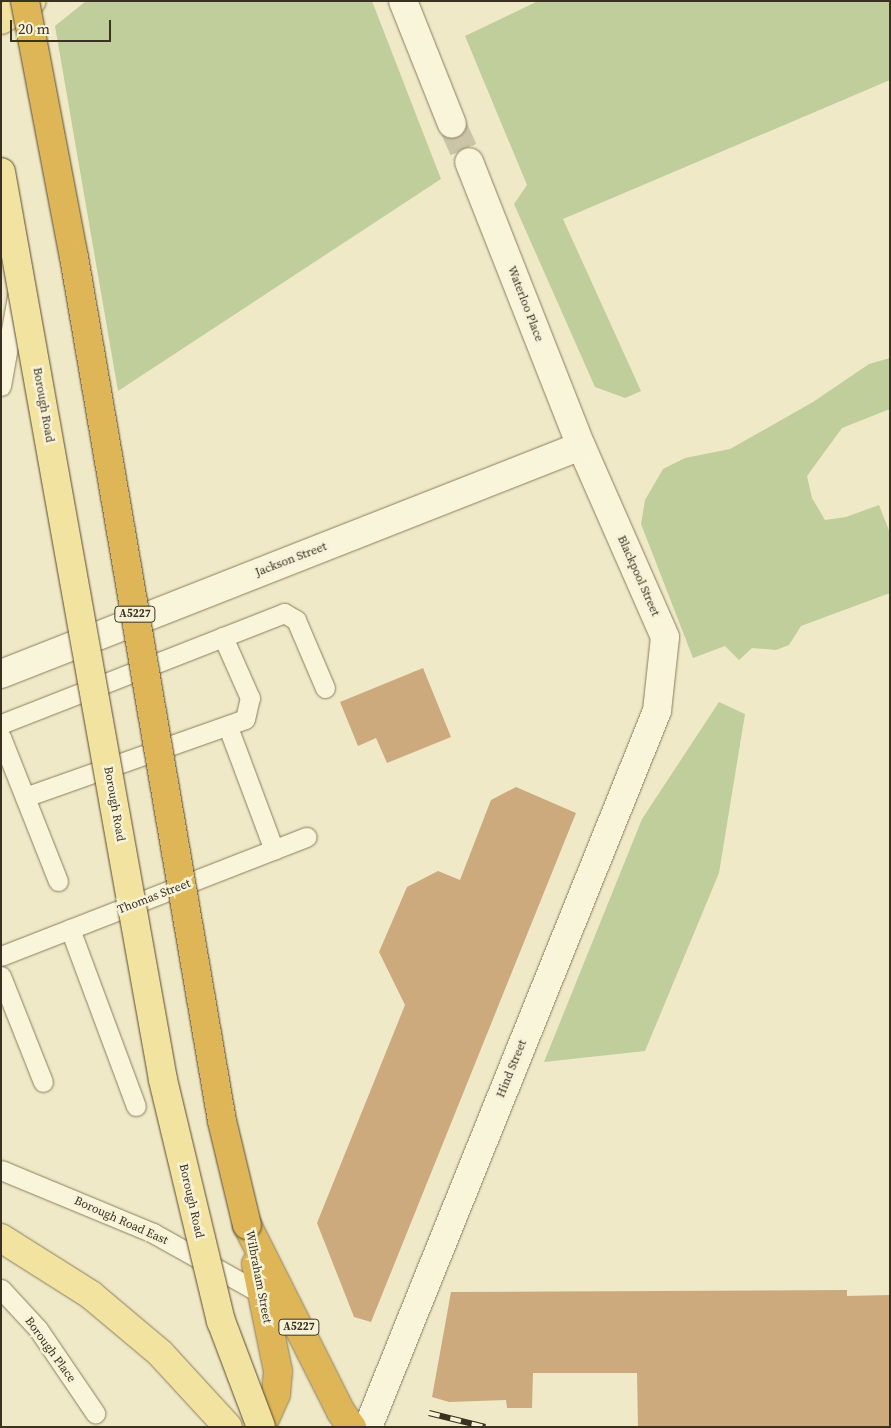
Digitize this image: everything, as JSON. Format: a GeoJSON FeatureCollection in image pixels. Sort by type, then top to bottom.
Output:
{"type":"FeatureCollection","features":[{"type":"Feature","properties":{"kind":"highway","name":"A5227"},"geometry":{"type":"LineString","coordinates":[[25,1],[75,267],[222,1121],[247,1225]]}},
{"type":"Feature","properties":{"kind":"highway","name":"Wilbraham Street"},"geometry":{"type":"LineString","coordinates":[[247,1225],[264,1295],[278,1371],[276,1394],[261,1427]]}},
{"type":"Feature","properties":{"kind":"highway","name":"Wilbraham Street"},"geometry":{"type":"LineString","coordinates":[[247,1225],[341,1412],[352,1427]]}},
{"type":"Feature","properties":{"kind":"main road"},"geometry":{"type":"LineString","coordinates":[[1,20],[31,1]]}},
{"type":"Feature","properties":{"kind":"main road","name":"Borough Road"},"geometry":{"type":"LineString","coordinates":[[1,172],[163,1080],[221,1321],[261,1427]]}},
{"type":"Feature","properties":{"kind":"main road"},"geometry":{"type":"LineString","coordinates":[[1,1238],[91,1295],[160,1354],[228,1427]]}},
{"type":"Feature","properties":{"kind":"street"},"geometry":{"type":"LineString","coordinates":[[404,1],[452,124]]}},
{"type":"Feature","properties":{"kind":"street","name":"Waterloo Place"},"geometry":{"type":"LineString","coordinates":[[469,162],[581,446]]}},
{"type":"Feature","properties":{"kind":"street","name":"Jackson Street"},"geometry":{"type":"LineString","coordinates":[[1,674],[581,446]]}},
{"type":"Feature","properties":{"kind":"street","name":"Blackpool Street"},"geometry":{"type":"LineString","coordinates":[[581,446],[665,637],[657,711]]}},
{"type":"Feature","properties":{"kind":"street","name":"Hind Street"},"geometry":{"type":"LineString","coordinates":[[368,1427],[657,711]]}},
{"type":"Feature","properties":{"kind":"lane"},"geometry":{"type":"LineString","coordinates":[[1,386],[20,273]]}},
{"type":"Feature","properties":{"kind":"lane"},"geometry":{"type":"LineString","coordinates":[[1,724],[284,613],[292,615],[324,688]]}},
{"type":"Feature","properties":{"kind":"lane"},"geometry":{"type":"LineString","coordinates":[[25,797],[228,727],[249,714],[250,698],[223,637]]}},
{"type":"Feature","properties":{"kind":"lane"},"geometry":{"type":"LineString","coordinates":[[228,727],[274,850]]}},
{"type":"Feature","properties":{"kind":"lane"},"geometry":{"type":"LineString","coordinates":[[1,737],[58,882]]}},
{"type":"Feature","properties":{"kind":"lane","name":"Thomas Street"},"geometry":{"type":"LineString","coordinates":[[1,956],[307,837]]}},
{"type":"Feature","properties":{"kind":"lane"},"geometry":{"type":"LineString","coordinates":[[70,929],[136,1106]]}},
{"type":"Feature","properties":{"kind":"lane"},"geometry":{"type":"LineString","coordinates":[[1,976],[44,1082]]}},
{"type":"Feature","properties":{"kind":"lane","name":"Borough Road East"},"geometry":{"type":"LineString","coordinates":[[1,1170],[152,1233],[264,1295]]}},
{"type":"Feature","properties":{"kind":"lane","name":"Borough Place"},"geometry":{"type":"LineString","coordinates":[[1,1289],[38,1329],[95,1413]]}},
{"type":"Feature","properties":{"kind":"green space"},"geometry":{"type":"Polygon","coordinates":[[[86,1],[372,1],[441,179],[118,391],[55,26],[86,1]]]}},
{"type":"Feature","properties":{"kind":"green space"},"geometry":{"type":"Polygon","coordinates":[[[538,1],[890,1],[890,80],[563,219],[641,391],[625,398],[595,387],[514,204],[527,185],[465,36],[538,1]]]}},
{"type":"Feature","properties":{"kind":"green space"},"geometry":{"type":"Polygon","coordinates":[[[890,358],[890,409],[842,428],[807,476],[812,498],[825,520],[846,517],[879,505],[890,533],[890,593],[801,626],[789,645],[776,650],[752,648],[739,660],[725,646],[693,658],[641,524],[645,500],[663,469],[685,458],[730,449],[813,402],[869,364],[890,358]]]}},
{"type":"Feature","properties":{"kind":"green space"},"geometry":{"type":"Polygon","coordinates":[[[719,702],[745,714],[719,873],[645,1051],[544,1062],[642,819],[719,702]]]}},
{"type":"Feature","properties":{"kind":"building"},"geometry":{"type":"Polygon","coordinates":[[[423,668],[451,737],[387,763],[376,738],[358,746],[340,702],[423,668]]]}},
{"type":"Feature","properties":{"kind":"building"},"geometry":{"type":"Polygon","coordinates":[[[516,787],[576,813],[371,1322],[354,1317],[317,1223],[405,1005],[379,952],[407,887],[438,871],[460,880],[491,800],[516,787]]]}},
{"type":"Feature","properties":{"kind":"building"},"geometry":{"type":"Polygon","coordinates":[[[847,1290],[847,1296],[890,1295],[890,1427],[638,1427],[637,1373],[533,1373],[532,1408],[507,1408],[506,1400],[449,1402],[432,1397],[451,1292],[847,1290]]]}},
{"type":"Feature","properties":{"kind":"tunnel"},"geometry":{"type":"LineString","coordinates":[[452,124],[469,162]]}},
{"type":"Feature","properties":{"kind":"railway"},"geometry":{"type":"LineString","coordinates":[[429,1413],[485,1427]]}}]}
